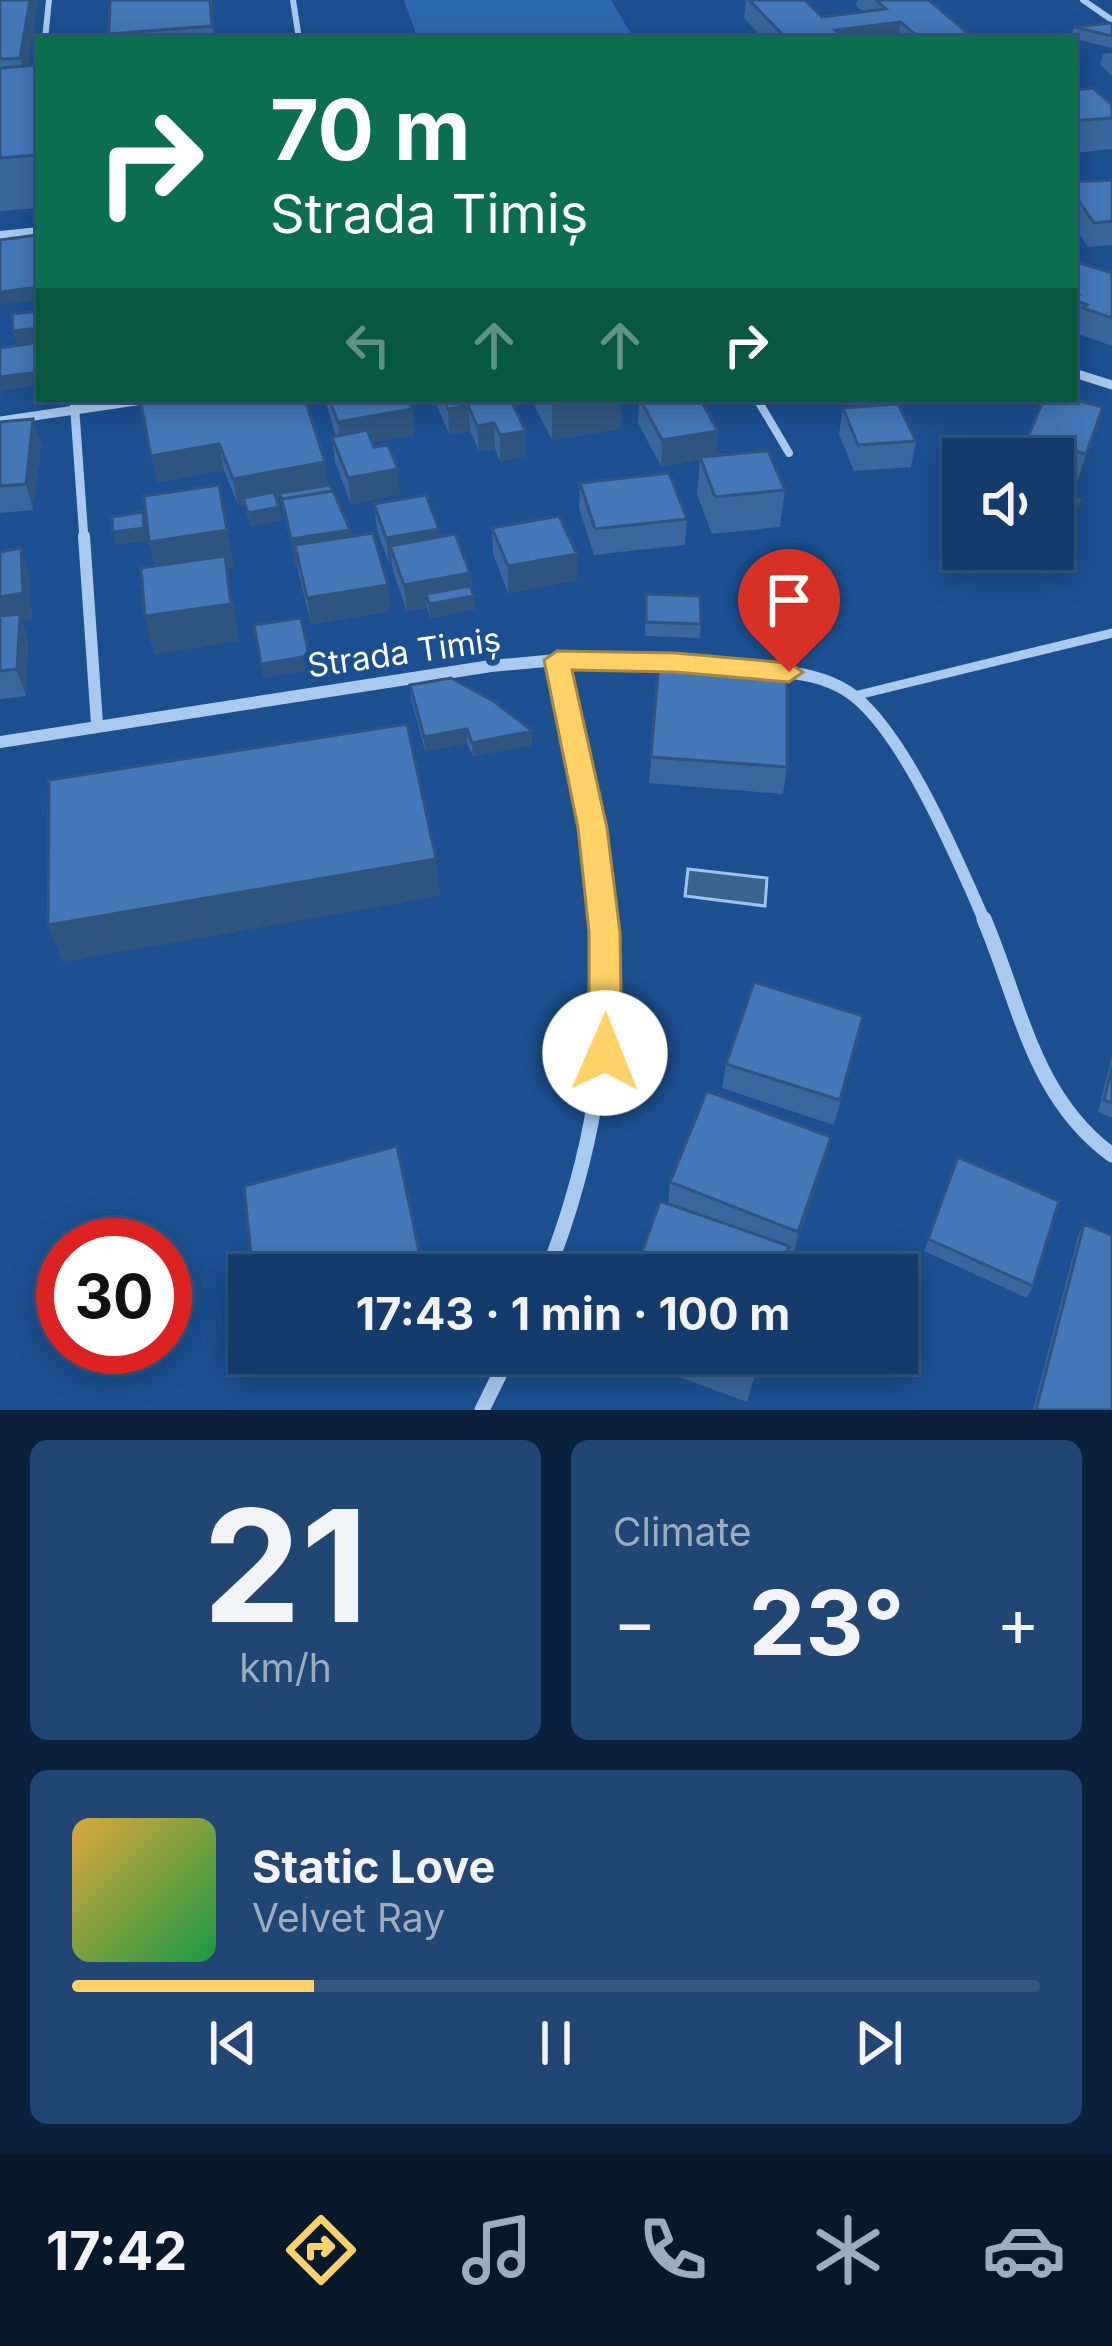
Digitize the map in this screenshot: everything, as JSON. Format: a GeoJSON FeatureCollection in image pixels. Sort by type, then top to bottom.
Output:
{"type":"FeatureCollection","features":[{"type":"Feature","properties":{"kind":"street"},"geometry":{"type":"LineString","coordinates":[[0,236],[36,231]]}},
{"type":"Feature","properties":{"kind":"street"},"geometry":{"type":"LineString","coordinates":[[1077,374],[1112,385]]}},
{"type":"Feature","properties":{"kind":"street"},"geometry":{"type":"LineString","coordinates":[[0,422],[74,405],[112,402]]}},
{"type":"Feature","properties":{"kind":"street"},"geometry":{"type":"LineString","coordinates":[[74,405],[97,724]]}},
{"type":"Feature","properties":{"kind":"street"},"geometry":{"type":"LineString","coordinates":[[555,1254],[586,1154],[608,1028],[605,932],[592,828],[557,660]]}},
{"type":"Feature","properties":{"kind":"street","name":"Strada Timiș"},"geometry":{"type":"LineString","coordinates":[[0,742],[382,680],[557,660],[698,664]]}},
{"type":"Feature","properties":{"kind":"street"},"geometry":{"type":"LineString","coordinates":[[766,670],[823,681],[854,696],[881,728],[924,798],[984,920],[1054,1106],[1088,1140],[1112,1155]]}},
{"type":"Feature","properties":{"kind":"street"},"geometry":{"type":"LineString","coordinates":[[482,1410],[500,1374]]}},
{"type":"Feature","properties":{"kind":"lane"},"geometry":{"type":"LineString","coordinates":[[46,36],[49,0]]}},
{"type":"Feature","properties":{"kind":"lane"},"geometry":{"type":"LineString","coordinates":[[293,0],[299,36]]}},
{"type":"Feature","properties":{"kind":"lane"},"geometry":{"type":"LineString","coordinates":[[1083,0],[1112,20]]}},
{"type":"Feature","properties":{"kind":"lane"},"geometry":{"type":"LineString","coordinates":[[760,402],[789,453]]}},
{"type":"Feature","properties":{"kind":"lane"},"geometry":{"type":"LineString","coordinates":[[854,696],[1112,633]]}},
{"type":"Feature","properties":{"kind":"shaded area"},"geometry":{"type":"Polygon","coordinates":[[[404,0],[611,0],[632,36],[417,36],[404,0]]]}},
{"type":"Feature","properties":{"kind":"shaded area"},"geometry":{"type":"Polygon","coordinates":[[[688,869],[767,878],[765,906],[685,896],[688,869]]]}},
{"type":"Feature","properties":{"kind":"building"},"geometry":{"type":"Polygon","coordinates":[[[0,0],[30,0],[20,58],[0,59],[0,0]]]}},
{"type":"Feature","properties":{"kind":"building"},"geometry":{"type":"Polygon","coordinates":[[[110,0],[210,0],[212,26],[109,34],[110,0]]]}},
{"type":"Feature","properties":{"kind":"building"},"geometry":{"type":"Polygon","coordinates":[[[749,0],[805,0],[822,17],[886,9],[876,0],[929,0],[969,34],[917,36],[901,22],[835,30],[841,36],[784,36],[749,0]]]}},
{"type":"Feature","properties":{"kind":"building"},"geometry":{"type":"Polygon","coordinates":[[[1110,23],[1112,36],[1074,27],[1110,23]]]}},
{"type":"Feature","properties":{"kind":"building"},"geometry":{"type":"Polygon","coordinates":[[[36,65],[36,155],[0,158],[0,68],[36,65]]]}},
{"type":"Feature","properties":{"kind":"building"},"geometry":{"type":"Polygon","coordinates":[[[1093,88],[1112,105],[1112,118],[1077,121],[1077,90],[1093,88]]]}},
{"type":"Feature","properties":{"kind":"building"},"geometry":{"type":"Polygon","coordinates":[[[1112,180],[1112,221],[1094,223],[1077,198],[1077,182],[1112,180]]]}},
{"type":"Feature","properties":{"kind":"building"},"geometry":{"type":"Polygon","coordinates":[[[36,235],[36,287],[0,292],[0,240],[36,235]]]}},
{"type":"Feature","properties":{"kind":"building"},"geometry":{"type":"Polygon","coordinates":[[[1077,265],[1112,273],[1112,318],[1077,301],[1077,265]]]}},
{"type":"Feature","properties":{"kind":"building"},"geometry":{"type":"Polygon","coordinates":[[[36,311],[36,328],[13,331],[12,314],[36,311]]]}},
{"type":"Feature","properties":{"kind":"building"},"geometry":{"type":"Polygon","coordinates":[[[36,342],[36,372],[0,377],[0,348],[36,342]]]}},
{"type":"Feature","properties":{"kind":"building"},"geometry":{"type":"Polygon","coordinates":[[[1077,401],[1103,407],[1086,454],[1074,451],[1074,438],[1027,438],[1043,402],[1077,401]]]}},
{"type":"Feature","properties":{"kind":"building"},"geometry":{"type":"Polygon","coordinates":[[[306,402],[325,462],[233,479],[219,444],[151,456],[141,404],[306,402]]]}},
{"type":"Feature","properties":{"kind":"building"},"geometry":{"type":"Polygon","coordinates":[[[330,402],[408,402],[412,409],[338,422],[330,402]]]}},
{"type":"Feature","properties":{"kind":"building"},"geometry":{"type":"Polygon","coordinates":[[[445,402],[512,402],[526,431],[500,435],[494,423],[477,426],[468,405],[448,409],[445,402]]]}},
{"type":"Feature","properties":{"kind":"building"},"geometry":{"type":"Polygon","coordinates":[[[642,402],[702,402],[718,431],[662,440],[642,402]]]}},
{"type":"Feature","properties":{"kind":"building"},"geometry":{"type":"Polygon","coordinates":[[[898,404],[916,441],[858,445],[843,408],[898,404]]]}},
{"type":"Feature","properties":{"kind":"building"},"geometry":{"type":"Polygon","coordinates":[[[33,419],[26,484],[0,486],[0,422],[33,419]]]}},
{"type":"Feature","properties":{"kind":"building"},"geometry":{"type":"Polygon","coordinates":[[[367,430],[374,447],[388,445],[398,469],[348,478],[332,437],[367,430]]]}},
{"type":"Feature","properties":{"kind":"building"},"geometry":{"type":"Polygon","coordinates":[[[768,451],[785,490],[715,497],[700,457],[768,451]]]}},
{"type":"Feature","properties":{"kind":"building"},"geometry":{"type":"Polygon","coordinates":[[[669,473],[687,519],[595,529],[580,483],[669,473]]]}},
{"type":"Feature","properties":{"kind":"building"},"geometry":{"type":"Polygon","coordinates":[[[219,485],[227,530],[149,542],[144,496],[219,485]]]}},
{"type":"Feature","properties":{"kind":"building"},"geometry":{"type":"Polygon","coordinates":[[[330,485],[332,491],[282,499],[284,509],[280,493],[330,485]]]}},
{"type":"Feature","properties":{"kind":"building"},"geometry":{"type":"Polygon","coordinates":[[[333,491],[350,530],[291,539],[282,499],[333,491]]]}},
{"type":"Feature","properties":{"kind":"building"},"geometry":{"type":"Polygon","coordinates":[[[274,492],[279,507],[248,513],[243,498],[274,492]]]}},
{"type":"Feature","properties":{"kind":"building"},"geometry":{"type":"Polygon","coordinates":[[[426,495],[439,529],[386,538],[374,504],[426,495]]]}},
{"type":"Feature","properties":{"kind":"building"},"geometry":{"type":"Polygon","coordinates":[[[143,512],[144,528],[113,532],[112,517],[143,512]]]}},
{"type":"Feature","properties":{"kind":"building"},"geometry":{"type":"Polygon","coordinates":[[[559,516],[577,554],[508,566],[492,528],[559,516]]]}},
{"type":"Feature","properties":{"kind":"building"},"geometry":{"type":"Polygon","coordinates":[[[373,533],[388,585],[307,598],[295,545],[373,533]]]}},
{"type":"Feature","properties":{"kind":"building"},"geometry":{"type":"Polygon","coordinates":[[[455,534],[470,573],[404,585],[390,546],[455,534]]]}},
{"type":"Feature","properties":{"kind":"building"},"geometry":{"type":"Polygon","coordinates":[[[21,548],[23,593],[0,597],[0,552],[21,548]]]}},
{"type":"Feature","properties":{"kind":"building"},"geometry":{"type":"Polygon","coordinates":[[[225,556],[231,604],[145,616],[141,568],[225,556]]]}},
{"type":"Feature","properties":{"kind":"building"},"geometry":{"type":"Polygon","coordinates":[[[470,586],[474,596],[429,604],[426,594],[470,586]]]}},
{"type":"Feature","properties":{"kind":"building"},"geometry":{"type":"Polygon","coordinates":[[[646,594],[700,596],[701,624],[646,622],[646,594]]]}},
{"type":"Feature","properties":{"kind":"building"},"geometry":{"type":"Polygon","coordinates":[[[20,614],[17,669],[0,671],[0,616],[20,614]]]}},
{"type":"Feature","properties":{"kind":"building"},"geometry":{"type":"Polygon","coordinates":[[[301,618],[309,656],[261,664],[254,625],[301,618]]]}},
{"type":"Feature","properties":{"kind":"building"},"geometry":{"type":"Polygon","coordinates":[[[659,660],[787,670],[787,767],[651,757],[659,660]]]}},
{"type":"Feature","properties":{"kind":"building"},"geometry":{"type":"Polygon","coordinates":[[[451,678],[495,702],[532,731],[472,743],[467,729],[424,737],[410,685],[451,678]]]}},
{"type":"Feature","properties":{"kind":"building"},"geometry":{"type":"Polygon","coordinates":[[[407,724],[436,859],[48,925],[49,780],[407,724]]]}},
{"type":"Feature","properties":{"kind":"building"},"geometry":{"type":"Polygon","coordinates":[[[754,982],[863,1016],[840,1100],[726,1064],[754,982]]]}},
{"type":"Feature","properties":{"kind":"building"},"geometry":{"type":"Polygon","coordinates":[[[1112,1067],[1112,1103],[1104,1100],[1112,1067]]]}},
{"type":"Feature","properties":{"kind":"building"},"geometry":{"type":"Polygon","coordinates":[[[707,1091],[831,1137],[798,1232],[670,1182],[707,1091]]]}},
{"type":"Feature","properties":{"kind":"building"},"geometry":{"type":"Polygon","coordinates":[[[397,1146],[420,1254],[251,1254],[244,1186],[397,1146]]]}},
{"type":"Feature","properties":{"kind":"building"},"geometry":{"type":"Polygon","coordinates":[[[958,1157],[1059,1201],[1033,1286],[928,1239],[958,1157]]]}},
{"type":"Feature","properties":{"kind":"building"},"geometry":{"type":"Polygon","coordinates":[[[660,1201],[789,1246],[787,1254],[641,1254],[660,1201]]]}},
{"type":"Feature","properties":{"kind":"building"},"geometry":{"type":"Polygon","coordinates":[[[1084,1224],[1112,1235],[1112,1410],[1036,1410],[1084,1224]]]}},
{"type":"Feature","properties":{"kind":"route"},"geometry":{"type":"LineString","coordinates":[[605,1053],[605,932],[592,828],[557,660],[675,662],[789,672]]}}]}
